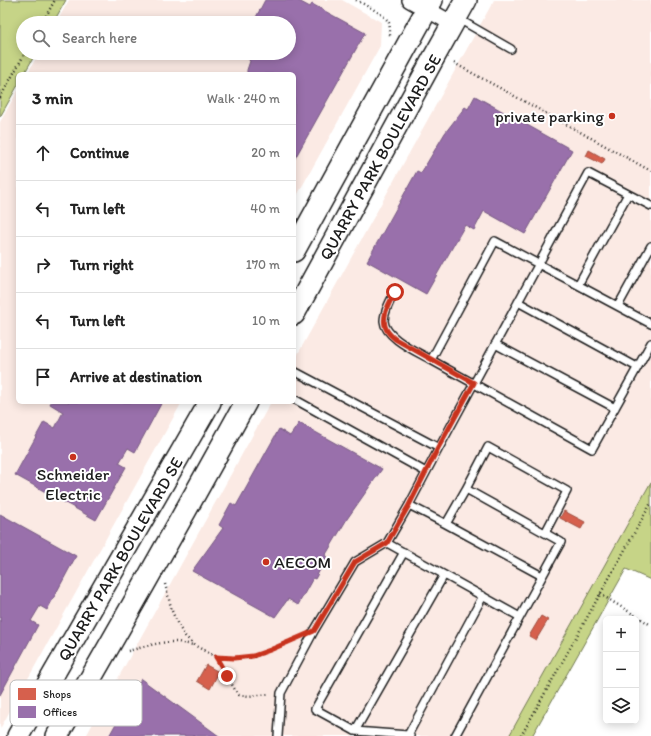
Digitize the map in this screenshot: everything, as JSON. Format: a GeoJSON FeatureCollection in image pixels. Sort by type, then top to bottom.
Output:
{"type":"FeatureCollection","features":[{"type":"Feature","properties":{"kind":"main road","name":"QUARRY PARK BOULEVARD SE"},"geometry":{"type":"LineString","coordinates":[[296,247],[423,3]]}},
{"type":"Feature","properties":{"kind":"main road","name":"QUARRY PARK BOULEVARD SE"},"geometry":{"type":"LineString","coordinates":[[296,310],[458,14]]}},
{"type":"Feature","properties":{"kind":"main road","name":"QUARRY PARK BOULEVARD SE"},"geometry":{"type":"LineString","coordinates":[[50,680],[209,404]]}},
{"type":"Feature","properties":{"kind":"main road","name":"QUARRY PARK BOULEVARD SE"},"geometry":{"type":"LineString","coordinates":[[90,680],[152,572],[245,404]]}},
{"type":"Feature","properties":{"kind":"main road","name":"QUARRY PARK BOULEVARD SE"},"geometry":{"type":"LineString","coordinates":[[18,736],[24,726]]}},
{"type":"Feature","properties":{"kind":"main road","name":"QUARRY PARK BOULEVARD SE"},"geometry":{"type":"LineString","coordinates":[[57,736],[63,726]]}},
{"type":"Feature","properties":{"kind":"street"},"geometry":{"type":"LineString","coordinates":[[423,3],[458,14]]}},
{"type":"Feature","properties":{"kind":"lane"},"geometry":{"type":"LineString","coordinates":[[458,14],[511,49]]}},
{"type":"Feature","properties":{"kind":"lane"},"geometry":{"type":"LineString","coordinates":[[278,736],[281,693],[314,631],[355,562],[387,543],[588,173],[651,206]]}},
{"type":"Feature","properties":{"kind":"lane"},"geometry":{"type":"LineString","coordinates":[[578,286],[628,194]]}},
{"type":"Feature","properties":{"kind":"lane"},"geometry":{"type":"LineString","coordinates":[[431,360],[495,242],[651,324]]}},
{"type":"Feature","properties":{"kind":"lane"},"geometry":{"type":"LineString","coordinates":[[618,306],[651,246]]}},
{"type":"Feature","properties":{"kind":"lane"},"geometry":{"type":"LineString","coordinates":[[395,292],[388,305],[384,321],[387,331],[395,339],[592,449],[651,343]]}},
{"type":"Feature","properties":{"kind":"lane"},"geometry":{"type":"LineString","coordinates":[[518,302],[637,367]]}},
{"type":"Feature","properties":{"kind":"lane"},"geometry":{"type":"LineString","coordinates":[[495,344],[615,408]]}},
{"type":"Feature","properties":{"kind":"lane"},"geometry":{"type":"LineString","coordinates":[[296,372],[438,448]]}},
{"type":"Feature","properties":{"kind":"lane"},"geometry":{"type":"LineString","coordinates":[[296,400],[426,472]]}},
{"type":"Feature","properties":{"kind":"lane"},"geometry":{"type":"LineString","coordinates":[[446,524],[488,448],[567,491],[545,533]]}},
{"type":"Feature","properties":{"kind":"lane"},"geometry":{"type":"LineString","coordinates":[[455,736],[561,542],[466,490]]}},
{"type":"Feature","properties":{"kind":"lane"},"geometry":{"type":"LineString","coordinates":[[409,505],[542,576]]}},
{"type":"Feature","properties":{"kind":"lane"},"geometry":{"type":"LineString","coordinates":[[387,543],[520,617]]}},
{"type":"Feature","properties":{"kind":"lane"},"geometry":{"type":"LineString","coordinates":[[404,552],[315,709],[355,731],[409,736],[483,596]]}},
{"type":"Feature","properties":{"kind":"lane"},"geometry":{"type":"LineString","coordinates":[[355,731],[444,575]]}},
{"type":"Feature","properties":{"kind":"path"},"geometry":{"type":"LineString","coordinates":[[46,16],[54,0]]}},
{"type":"Feature","properties":{"kind":"path"},"geometry":{"type":"LineString","coordinates":[[356,0],[378,13],[389,22],[391,37]]}},
{"type":"Feature","properties":{"kind":"path"},"geometry":{"type":"LineString","coordinates":[[0,98],[21,60]]}},
{"type":"Feature","properties":{"kind":"path"},"geometry":{"type":"LineString","coordinates":[[454,64],[534,106],[651,171]]}},
{"type":"Feature","properties":{"kind":"path"},"geometry":{"type":"LineString","coordinates":[[521,736],[651,503]]}},
{"type":"Feature","properties":{"kind":"path"},"geometry":{"type":"LineString","coordinates":[[165,584],[172,611],[185,636],[194,645],[216,657],[234,658],[253,656],[314,631]]}},
{"type":"Feature","properties":{"kind":"path"},"geometry":{"type":"LineString","coordinates":[[600,594],[651,625]]}},
{"type":"Feature","properties":{"kind":"path"},"geometry":{"type":"LineString","coordinates":[[128,651],[148,645],[177,642],[194,645]]}},
{"type":"Feature","properties":{"kind":"path"},"geometry":{"type":"LineString","coordinates":[[216,657],[239,695],[252,696],[281,693]]}},
{"type":"Feature","properties":{"kind":"shaded area"},"geometry":{"type":"Polygon","coordinates":[[[69,0],[342,0],[381,22],[380,46],[296,197],[296,72],[28,72],[35,60],[296,60],[296,16],[60,16],[69,0]]]}},
{"type":"Feature","properties":{"kind":"shaded area"},"geometry":{"type":"Polygon","coordinates":[[[494,0],[651,0],[651,482],[509,736],[86,736],[92,726],[142,726],[142,680],[117,680],[270,404],[296,404],[296,357],[494,0]]]}},
{"type":"Feature","properties":{"kind":"shaded area"},"geometry":{"type":"Polygon","coordinates":[[[16,94],[16,404],[181,404],[27,680],[10,680],[10,711],[0,729],[0,122],[16,94]]]}},
{"type":"Feature","properties":{"kind":"green space"},"geometry":{"type":"Polygon","coordinates":[[[0,0],[66,0],[57,16],[16,16],[16,60],[32,60],[25,72],[16,72],[16,89],[0,117],[0,0]]]}},
{"type":"Feature","properties":{"kind":"green space"},"geometry":{"type":"Polygon","coordinates":[[[651,482],[651,580],[626,569],[532,736],[509,736],[651,482]]]}},
{"type":"Feature","properties":{"kind":"building: Shops"},"geometry":{"type":"Polygon","coordinates":[[[589,150],[605,159],[602,164],[586,156],[589,150]]]}},
{"type":"Feature","properties":{"kind":"building: Shops"},"geometry":{"type":"Polygon","coordinates":[[[564,511],[585,522],[581,529],[560,518],[564,511]]]}},
{"type":"Feature","properties":{"kind":"building: Shops"},"geometry":{"type":"Polygon","coordinates":[[[541,616],[548,620],[536,640],[529,636],[541,616]]]}},
{"type":"Feature","properties":{"kind":"building: Shops"},"geometry":{"type":"Polygon","coordinates":[[[206,665],[219,672],[210,689],[197,681],[206,665]]]}},
{"type":"Feature","properties":{"kind":"building: Offices"},"geometry":{"type":"Polygon","coordinates":[[[265,0],[297,0],[310,7],[312,4],[365,33],[296,156],[296,72],[247,72],[249,60],[296,60],[296,16],[257,16],[265,0]]]}},
{"type":"Feature","properties":{"kind":"building: Offices"},"geometry":{"type":"Polygon","coordinates":[[[475,96],[572,150],[525,234],[484,211],[474,230],[465,225],[426,294],[367,261],[417,171],[421,173],[445,133],[465,107],[468,109],[475,96]]]}},
{"type":"Feature","properties":{"kind":"building: Offices","name":"Schneider Electric"},"geometry":{"type":"Polygon","coordinates":[[[50,404],[161,404],[135,452],[128,448],[119,463],[126,467],[96,520],[15,475],[44,422],[55,428],[63,412],[50,404]]]}},
{"type":"Feature","properties":{"kind":"building: Offices"},"geometry":{"type":"Polygon","coordinates":[[[299,423],[382,469],[347,519],[325,556],[327,557],[315,579],[313,578],[298,605],[288,599],[275,617],[192,571],[223,528],[219,525],[231,503],[236,506],[279,429],[290,436],[299,423]]]}},
{"type":"Feature","properties":{"kind":"building: Offices"},"geometry":{"type":"Polygon","coordinates":[[[0,514],[76,556],[47,610],[40,606],[31,621],[38,625],[0,695],[0,514]]]}},
{"type":"Feature","properties":{"kind":"building: Offices"},"geometry":{"type":"Polygon","coordinates":[[[141,679],[219,736],[109,736],[115,726],[142,726],[142,680],[141,679]]]}},
{"type":"Feature","properties":{"kind":"place","name":"private parking"},"geometry":{"type":"Point","coordinates":[612,116]}},
{"type":"Feature","properties":{"kind":"place","name":"Schneider Electric"},"geometry":{"type":"Point","coordinates":[73,457]}},
{"type":"Feature","properties":{"kind":"place","name":"AECOM"},"geometry":{"type":"Point","coordinates":[266,562]}},
{"type":"Feature","properties":{"kind":"route"},"geometry":{"type":"LineString","coordinates":[[227,676],[216,657],[243,658],[253,656],[314,631],[355,562],[387,543],[474,383],[395,339],[387,331],[384,321],[388,305],[395,292]]}}]}
